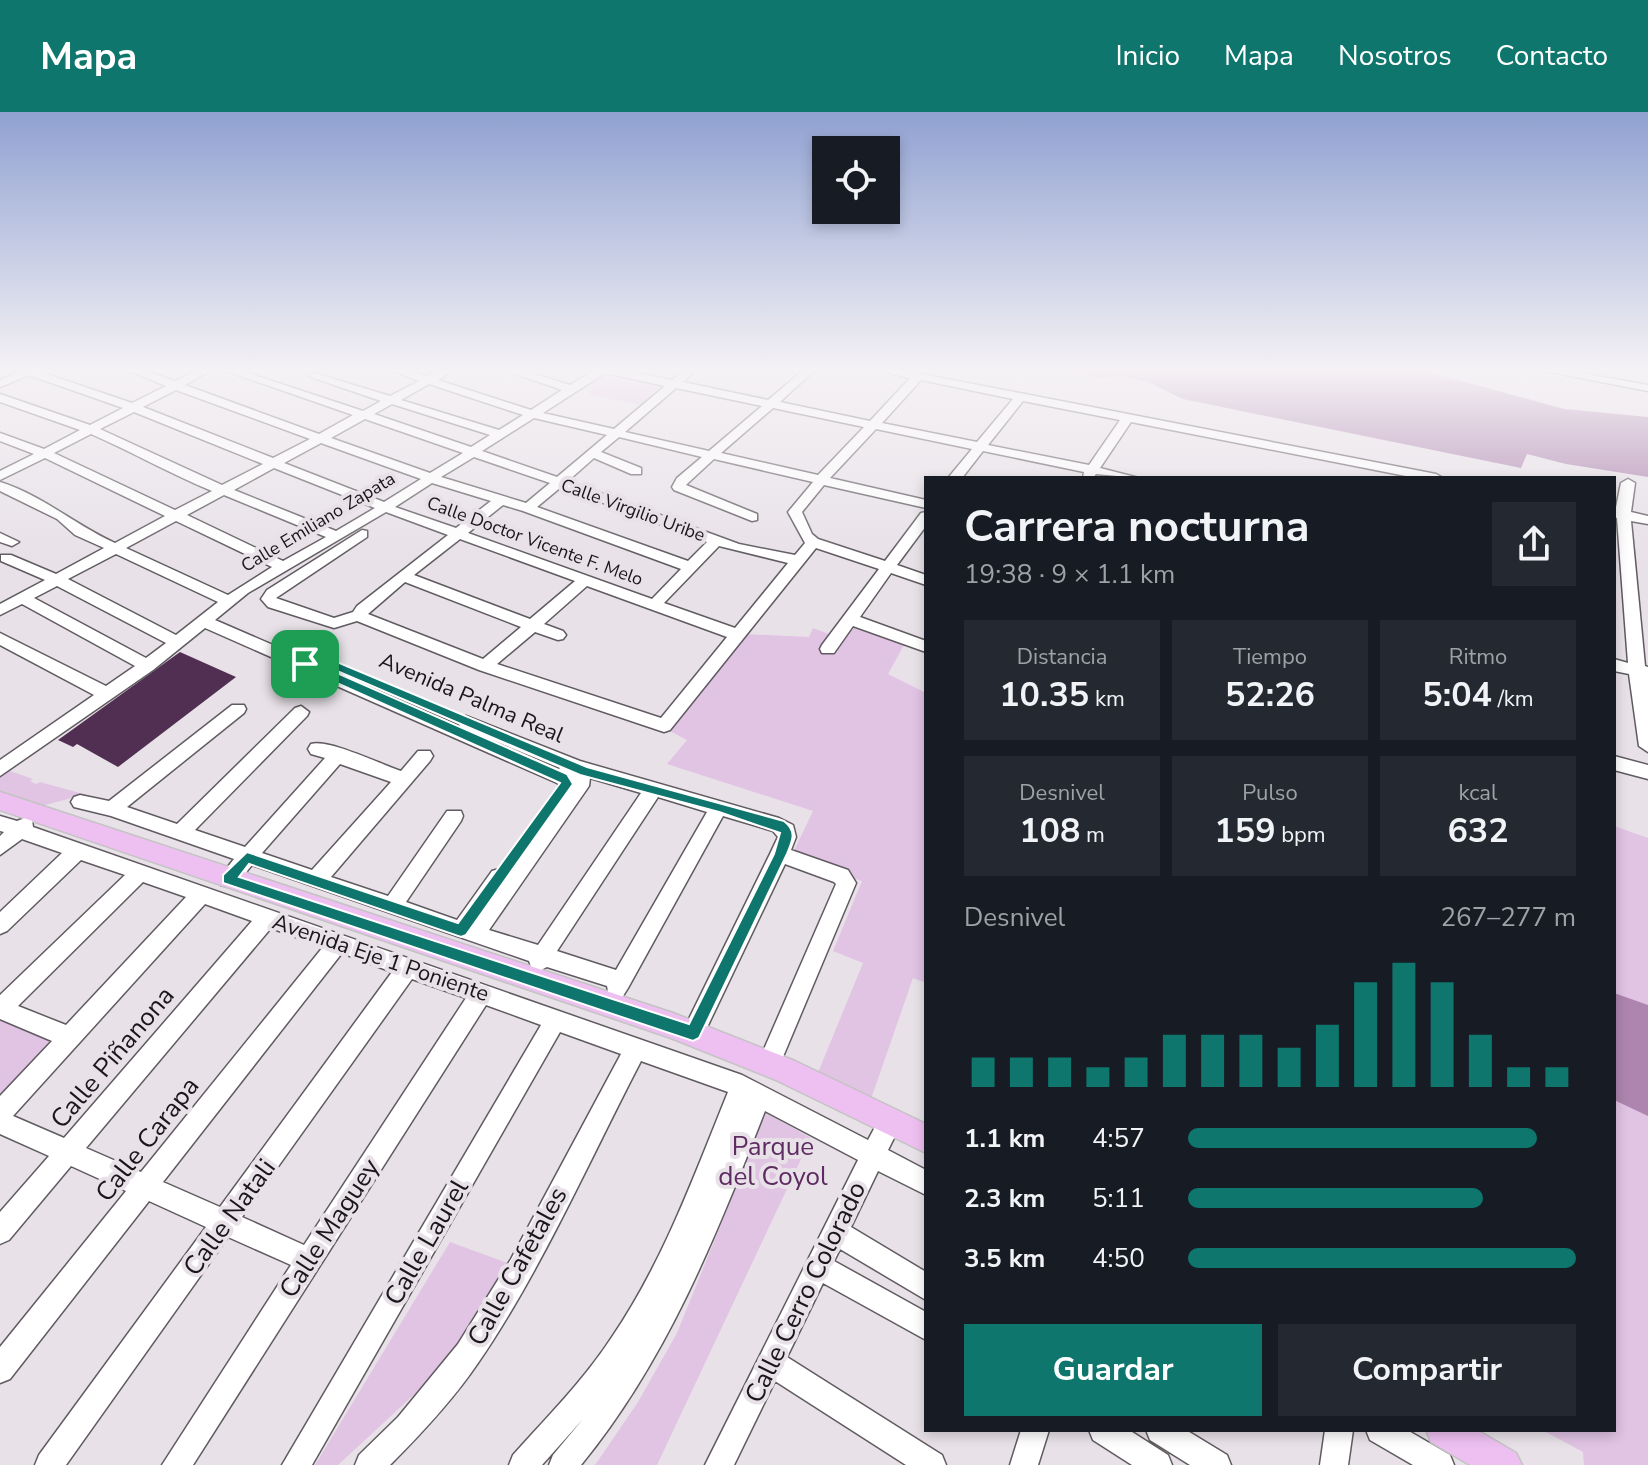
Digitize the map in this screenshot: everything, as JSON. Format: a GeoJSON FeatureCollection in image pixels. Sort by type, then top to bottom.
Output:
{"type":"FeatureCollection","features":[{"type":"Feature","properties":{"kind":"main road","name":"Avenida Eje 1 Poniente"},"geometry":{"type":"LineString","coordinates":[[0,801],[228,879],[501,956],[528,977],[614,992],[693,1033],[769,1063],[924,1138]]}},
{"type":"Feature","properties":{"kind":"main road"},"geometry":{"type":"LineString","coordinates":[[1446,1432],[1504,1465]]}},
{"type":"Feature","properties":{"kind":"street"},"geometry":{"type":"LineString","coordinates":[[0,476],[85,431]]}},
{"type":"Feature","properties":{"kind":"street"},"geometry":{"type":"LineString","coordinates":[[94,431],[223,491],[336,536]]}},
{"type":"Feature","properties":{"kind":"street","name":"Calle Doctor Vicente F. Melo"},"geometry":{"type":"LineString","coordinates":[[195,431],[391,509],[737,635]]}},
{"type":"Feature","properties":{"kind":"street"},"geometry":{"type":"LineString","coordinates":[[301,431],[690,567]]}},
{"type":"Feature","properties":{"kind":"street"},"geometry":{"type":"LineString","coordinates":[[0,610],[333,431]]}},
{"type":"Feature","properties":{"kind":"street","name":"Calle Virgilio Uribe"},"geometry":{"type":"LineString","coordinates":[[410,431],[758,555],[798,560]]}},
{"type":"Feature","properties":{"kind":"street"},"geometry":{"type":"LineString","coordinates":[[490,431],[499,434]]}},
{"type":"Feature","properties":{"kind":"street","name":"Calle Emiliano Zapata"},"geometry":{"type":"LineString","coordinates":[[0,769],[147,666],[229,601],[282,566],[391,509],[430,478],[504,431]]}},
{"type":"Feature","properties":{"kind":"street"},"geometry":{"type":"LineString","coordinates":[[610,431],[924,503]]}},
{"type":"Feature","properties":{"kind":"street"},"geometry":{"type":"LineString","coordinates":[[738,431],[679,487],[752,517]]}},
{"type":"Feature","properties":{"kind":"street"},"geometry":{"type":"LineString","coordinates":[[866,431],[795,512],[806,536],[813,542],[924,579]]}},
{"type":"Feature","properties":{"kind":"street"},"geometry":{"type":"LineString","coordinates":[[906,431],[1115,476]]}},
{"type":"Feature","properties":{"kind":"street"},"geometry":{"type":"LineString","coordinates":[[957,476],[992,431]]}},
{"type":"Feature","properties":{"kind":"street"},"geometry":{"type":"LineString","coordinates":[[1090,473],[1118,431]]}},
{"type":"Feature","properties":{"kind":"street"},"geometry":{"type":"LineString","coordinates":[[1199,431],[1426,476]]}},
{"type":"Feature","properties":{"kind":"street"},"geometry":{"type":"LineString","coordinates":[[528,508],[614,432]]}},
{"type":"Feature","properties":{"kind":"street"},"geometry":{"type":"LineString","coordinates":[[0,437],[44,453],[282,566]]}},
{"type":"Feature","properties":{"kind":"street"},"geometry":{"type":"LineString","coordinates":[[592,453],[636,471]]}},
{"type":"Feature","properties":{"kind":"street"},"geometry":{"type":"LineString","coordinates":[[1628,483],[1619,514],[1621,563],[1630,585],[1648,743]]}},
{"type":"Feature","properties":{"kind":"street"},"geometry":{"type":"LineString","coordinates":[[0,486],[62,516],[80,532],[229,601]]}},
{"type":"Feature","properties":{"kind":"street"},"geometry":{"type":"LineString","coordinates":[[360,615],[362,609],[402,576],[502,499]]}},
{"type":"Feature","properties":{"kind":"street"},"geometry":{"type":"LineString","coordinates":[[360,615],[334,623],[273,604],[268,599],[272,593],[391,509]]}},
{"type":"Feature","properties":{"kind":"street"},"geometry":{"type":"LineString","coordinates":[[1619,514],[1648,520]]}},
{"type":"Feature","properties":{"kind":"street"},"geometry":{"type":"LineString","coordinates":[[828,649],[924,519]]}},
{"type":"Feature","properties":{"kind":"street"},"geometry":{"type":"LineString","coordinates":[[656,603],[716,541]]}},
{"type":"Feature","properties":{"kind":"street"},"geometry":{"type":"LineString","coordinates":[[360,615],[365,620],[485,666],[664,726],[813,542]]}},
{"type":"Feature","properties":{"kind":"street"},"geometry":{"type":"LineString","coordinates":[[6,558],[58,580],[178,642]]}},
{"type":"Feature","properties":{"kind":"street"},"geometry":{"type":"LineString","coordinates":[[402,576],[558,635]]}},
{"type":"Feature","properties":{"kind":"street"},"geometry":{"type":"LineString","coordinates":[[485,666],[584,581]]}},
{"type":"Feature","properties":{"kind":"street"},"geometry":{"type":"LineString","coordinates":[[1630,585],[1648,589]]}},
{"type":"Feature","properties":{"kind":"street"},"geometry":{"type":"LineString","coordinates":[[22,598],[147,666]]}},
{"type":"Feature","properties":{"kind":"street"},"geometry":{"type":"LineString","coordinates":[[210,617],[574,777],[654,788],[779,825],[786,830],[787,837],[780,854],[693,1033]]}},
{"type":"Feature","properties":{"kind":"street"},"geometry":{"type":"LineString","coordinates":[[850,619],[924,646]]}},
{"type":"Feature","properties":{"kind":"street"},"geometry":{"type":"LineString","coordinates":[[0,638],[107,694]]}},
{"type":"Feature","properties":{"kind":"street"},"geometry":{"type":"LineString","coordinates":[[1616,666],[1642,672]]}},
{"type":"Feature","properties":{"kind":"street"},"geometry":{"type":"LineString","coordinates":[[112,809],[238,709]]}},
{"type":"Feature","properties":{"kind":"street"},"geometry":{"type":"LineString","coordinates":[[179,834],[301,712]]}},
{"type":"Feature","properties":{"kind":"street"},"geometry":{"type":"LineString","coordinates":[[317,749],[404,779]]}},
{"type":"Feature","properties":{"kind":"street"},"geometry":{"type":"LineString","coordinates":[[228,879],[338,755]]}},
{"type":"Feature","properties":{"kind":"street"},"geometry":{"type":"LineString","coordinates":[[315,881],[424,756]]}},
{"type":"Feature","properties":{"kind":"street"},"geometry":{"type":"LineString","coordinates":[[1616,764],[1648,772]]}},
{"type":"Feature","properties":{"kind":"street"},"geometry":{"type":"LineString","coordinates":[[467,932],[574,777]]}},
{"type":"Feature","properties":{"kind":"street"},"geometry":{"type":"LineString","coordinates":[[528,977],[654,788]]}},
{"type":"Feature","properties":{"kind":"street","name":"Avenida Eje 1 Poniente"},"geometry":{"type":"LineString","coordinates":[[80,802],[112,809],[467,932],[501,956],[544,955],[614,992]]}},
{"type":"Feature","properties":{"kind":"street"},"geometry":{"type":"LineString","coordinates":[[614,992],[719,807]]}},
{"type":"Feature","properties":{"kind":"street"},"geometry":{"type":"LineString","coordinates":[[0,847],[10,826],[38,813]]}},
{"type":"Feature","properties":{"kind":"street"},"geometry":{"type":"LineString","coordinates":[[393,905],[454,816]]}},
{"type":"Feature","properties":{"kind":"street","name":"Avenida Eje 1 Poniente"},"geometry":{"type":"LineString","coordinates":[[10,826],[636,1047],[751,1091],[924,1182]]}},
{"type":"Feature","properties":{"kind":"street"},"geometry":{"type":"LineString","coordinates":[[0,925],[77,851]]}},
{"type":"Feature","properties":{"kind":"street"},"geometry":{"type":"LineString","coordinates":[[769,1063],[846,883],[841,876],[780,854]]}},
{"type":"Feature","properties":{"kind":"street"},"geometry":{"type":"LineString","coordinates":[[69,1037],[0,1009],[140,873]]}},
{"type":"Feature","properties":{"kind":"street"},"geometry":{"type":"LineString","coordinates":[[0,1113],[201,895]]}},
{"type":"Feature","properties":{"kind":"street","name":"Calle Piñanona"},"geometry":{"type":"LineString","coordinates":[[0,1231],[267,918]]}},
{"type":"Feature","properties":{"kind":"street","name":"Calle Carapa"},"geometry":{"type":"LineString","coordinates":[[0,1369],[338,943]]}},
{"type":"Feature","properties":{"kind":"street","name":"Calle Natali"},"geometry":{"type":"LineString","coordinates":[[49,1465],[408,967]]}},
{"type":"Feature","properties":{"kind":"street","name":"Calle Maguey"},"geometry":{"type":"LineString","coordinates":[[176,1465],[482,992]]}},
{"type":"Feature","properties":{"kind":"street","name":"Calle Laurel"},"geometry":{"type":"LineString","coordinates":[[296,1465],[556,1019]]}},
{"type":"Feature","properties":{"kind":"street","name":"Calle Cafetales"},"geometry":{"type":"LineString","coordinates":[[369,1465],[408,1427],[468,1354],[520,1268],[636,1047]]}},
{"type":"Feature","properties":{"kind":"street"},"geometry":{"type":"LineString","coordinates":[[523,1465],[592,1388],[644,1309],[751,1091]]}},
{"type":"Feature","properties":{"kind":"street"},"geometry":{"type":"LineString","coordinates":[[563,1465],[600,1421],[632,1375],[676,1297],[751,1091]]}},
{"type":"Feature","properties":{"kind":"street","name":"Calle Cerro Colorado"},"geometry":{"type":"LineString","coordinates":[[719,1465],[891,1120]]}},
{"type":"Feature","properties":{"kind":"street"},"geometry":{"type":"LineString","coordinates":[[0,1122],[309,1260]]}},
{"type":"Feature","properties":{"kind":"street"},"geometry":{"type":"LineString","coordinates":[[835,1232],[924,1286]]}},
{"type":"Feature","properties":{"kind":"street"},"geometry":{"type":"LineString","coordinates":[[818,1266],[924,1326]]}},
{"type":"Feature","properties":{"kind":"street"},"geometry":{"type":"LineString","coordinates":[[771,1362],[932,1465]]}},
{"type":"Feature","properties":{"kind":"street"},"geometry":{"type":"LineString","coordinates":[[1024,1465],[1034,1432]]}},
{"type":"Feature","properties":{"kind":"street"},"geometry":{"type":"LineString","coordinates":[[1106,1432],[1158,1465]]}},
{"type":"Feature","properties":{"kind":"street"},"geometry":{"type":"LineString","coordinates":[[1334,1465],[1339,1432]]}},
{"type":"Feature","properties":{"kind":"street"},"geometry":{"type":"LineString","coordinates":[[1383,1432],[1440,1465]]}},
{"type":"Feature","properties":{"kind":"street"},"geometry":{"type":"LineString","coordinates":[[1168,1445],[1217,1465]]}},
{"type":"Feature","properties":{"kind":"green space"},"geometry":{"type":"Polygon","coordinates":[[[813,628],[842,639],[853,628],[904,645],[888,674],[924,692],[924,982],[913,978],[871,1099],[817,1075],[863,963],[833,951],[862,881],[790,859],[813,811],[667,764],[687,740],[670,731],[744,634],[809,637],[813,628]]]}},
{"type":"Feature","properties":{"kind":"green space"},"geometry":{"type":"Polygon","coordinates":[[[10,771],[33,779],[30,781],[36,784],[40,782],[87,795],[81,799],[75,797],[42,806],[0,791],[0,778],[10,771]]]}},
{"type":"Feature","properties":{"kind":"green space"},"geometry":{"type":"Polygon","coordinates":[[[1616,827],[1648,838],[1648,1465],[1584,1465],[1583,1452],[1546,1432],[1616,1432],[1616,827]]]}},
{"type":"Feature","properties":{"kind":"green space"},"geometry":{"type":"Polygon","coordinates":[[[0,1016],[55,1039],[0,1097],[0,1016]]]}},
{"type":"Feature","properties":{"kind":"green space","name":"Parque del Coyol"},"geometry":{"type":"Polygon","coordinates":[[[766,1113],[811,1138],[657,1465],[595,1465],[638,1402],[677,1333],[766,1113]]]}},
{"type":"Feature","properties":{"kind":"green space"},"geometry":{"type":"Polygon","coordinates":[[[450,1242],[510,1264],[460,1352],[338,1465],[315,1465],[450,1242]]]}},
{"type":"Feature","properties":{"kind":"shaded area"},"geometry":{"type":"Polygon","coordinates":[[[1340,431],[1648,431],[1648,477],[1566,464],[1527,454],[1521,468],[1340,431]]]}},
{"type":"Feature","properties":{"kind":"shaded area"},"geometry":{"type":"Polygon","coordinates":[[[1616,994],[1648,1005],[1648,1116],[1616,1101],[1616,994]]]}},
{"type":"Feature","properties":{"kind":"building"},"geometry":{"type":"Polygon","coordinates":[[[180,652],[236,677],[118,767],[77,744],[73,747],[58,740],[180,652]]]}},
{"type":"Feature","properties":{"kind":"route"},"geometry":{"type":"LineString","coordinates":[[314,657],[584,771],[654,788],[779,825],[786,830],[787,837],[780,854],[693,1033],[228,879],[247,858],[461,930],[567,784],[563,778],[305,664],[314,657]]}}]}
